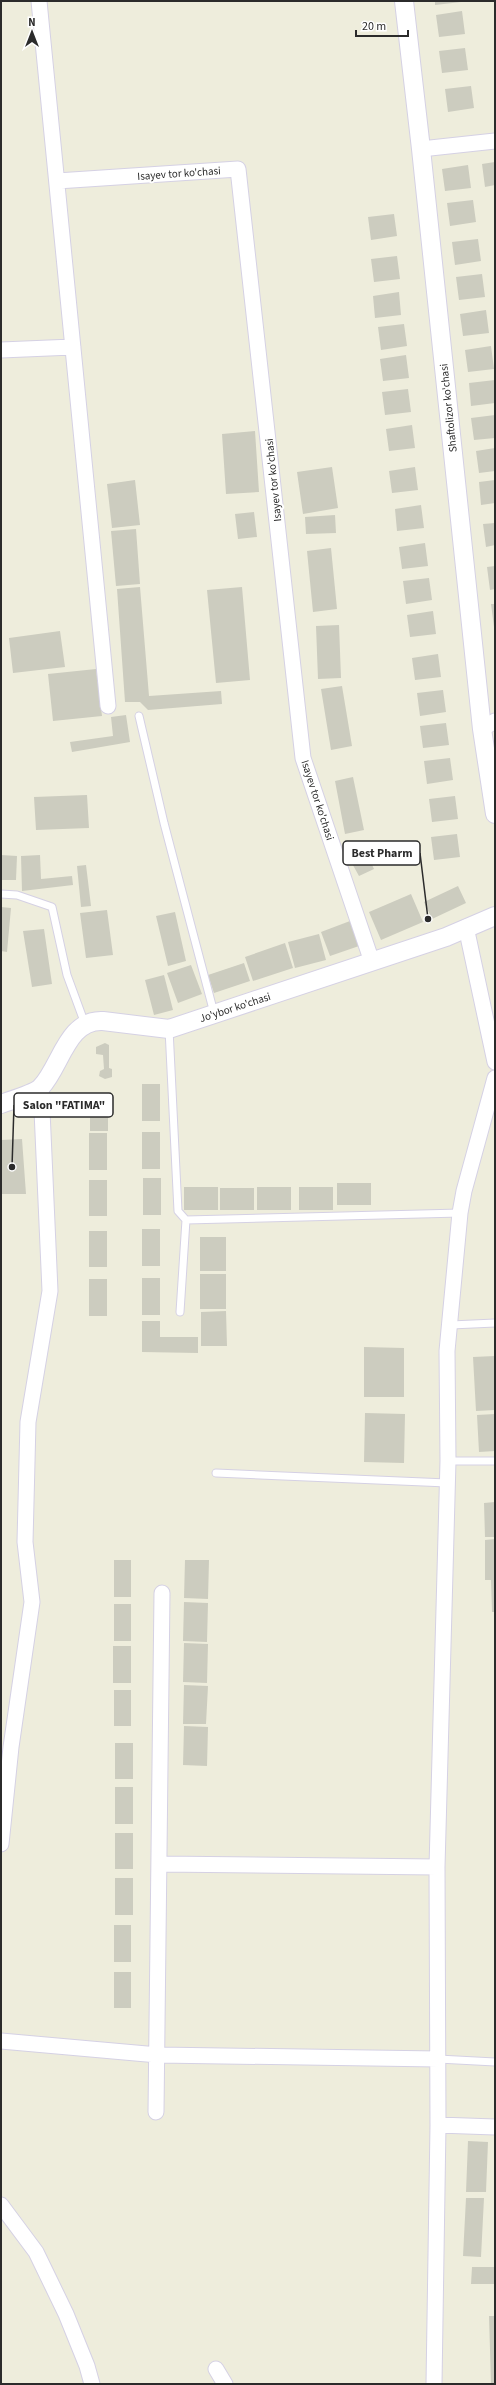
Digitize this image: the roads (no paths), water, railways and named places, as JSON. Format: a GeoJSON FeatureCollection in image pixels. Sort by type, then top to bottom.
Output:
{"type":"FeatureCollection","features":[{"type":"Feature","properties":{"kind":"street"},"geometry":{"type":"LineString","coordinates":[[39,1],[108,706]]}},
{"type":"Feature","properties":{"kind":"street","name":"Shaftolizor ko'chasi"},"geometry":{"type":"LineString","coordinates":[[404,1],[488,725],[495,814]]}},
{"type":"Feature","properties":{"kind":"street"},"geometry":{"type":"LineString","coordinates":[[421,149],[495,141]]}},
{"type":"Feature","properties":{"kind":"street","name":"Isayev tor ko'chasi"},"geometry":{"type":"LineString","coordinates":[[57,181],[238,169],[303,758],[372,962]]}},
{"type":"Feature","properties":{"kind":"street"},"geometry":{"type":"LineString","coordinates":[[1,350],[73,348]]}},
{"type":"Feature","properties":{"kind":"street","name":"Jo'ybor ko'chasi"},"geometry":{"type":"LineString","coordinates":[[85,1024],[94,1021],[103,1021],[169,1029],[446,937],[466,927],[495,916]]}},
{"type":"Feature","properties":{"kind":"street"},"geometry":{"type":"LineString","coordinates":[[466,927],[495,1062]]}},
{"type":"Feature","properties":{"kind":"street"},"geometry":{"type":"LineString","coordinates":[[1,1844],[11,1747],[32,1602],[25,1542],[28,1422],[50,1291],[40,1088],[64,1048],[85,1024]]}},
{"type":"Feature","properties":{"kind":"street"},"geometry":{"type":"LineString","coordinates":[[434,2384],[438,2125],[436,1867],[448,1461],[447,1351],[451,1325],[460,1213],[464,1191],[495,1078]]}},
{"type":"Feature","properties":{"kind":"street"},"geometry":{"type":"LineString","coordinates":[[1,1104],[40,1088]]}},
{"type":"Feature","properties":{"kind":"street"},"geometry":{"type":"LineString","coordinates":[[156,2112],[158,2054],[162,1593]]}},
{"type":"Feature","properties":{"kind":"street"},"geometry":{"type":"LineString","coordinates":[[160,1864],[436,1867]]}},
{"type":"Feature","properties":{"kind":"street"},"geometry":{"type":"LineString","coordinates":[[1,2041],[158,2054],[438,2059]]}},
{"type":"Feature","properties":{"kind":"street"},"geometry":{"type":"LineString","coordinates":[[438,2125],[495,2127]]}},
{"type":"Feature","properties":{"kind":"street"},"geometry":{"type":"LineString","coordinates":[[1,2205],[36,2252],[66,2314],[92,2384]]}},
{"type":"Feature","properties":{"kind":"street"},"geometry":{"type":"LineString","coordinates":[[216,2369],[225,2384]]}},
{"type":"Feature","properties":{"kind":"lane"},"geometry":{"type":"LineString","coordinates":[[139,716],[164,823],[214,1013]]}},
{"type":"Feature","properties":{"kind":"lane"},"geometry":{"type":"LineString","coordinates":[[1,894],[17,895],[52,907],[67,975],[85,1024]]}},
{"type":"Feature","properties":{"kind":"lane"},"geometry":{"type":"LineString","coordinates":[[169,1029],[178,1211],[186,1220],[180,1312]]}},
{"type":"Feature","properties":{"kind":"lane"},"geometry":{"type":"LineString","coordinates":[[186,1220],[460,1213]]}},
{"type":"Feature","properties":{"kind":"lane"},"geometry":{"type":"LineString","coordinates":[[451,1325],[495,1323]]}},
{"type":"Feature","properties":{"kind":"lane"},"geometry":{"type":"LineString","coordinates":[[448,1461],[495,1461]]}},
{"type":"Feature","properties":{"kind":"lane"},"geometry":{"type":"LineString","coordinates":[[216,1473],[447,1483]]}},
{"type":"Feature","properties":{"kind":"lane"},"geometry":{"type":"LineString","coordinates":[[438,2059],[495,2062]]}},
{"type":"Feature","properties":{"kind":"place","name":"Best Pharm"},"geometry":{"type":"Point","coordinates":[428,919]}},
{"type":"Feature","properties":{"kind":"place","name":"Salon \"FATIMA\""},"geometry":{"type":"Point","coordinates":[12,1167]}}]}
